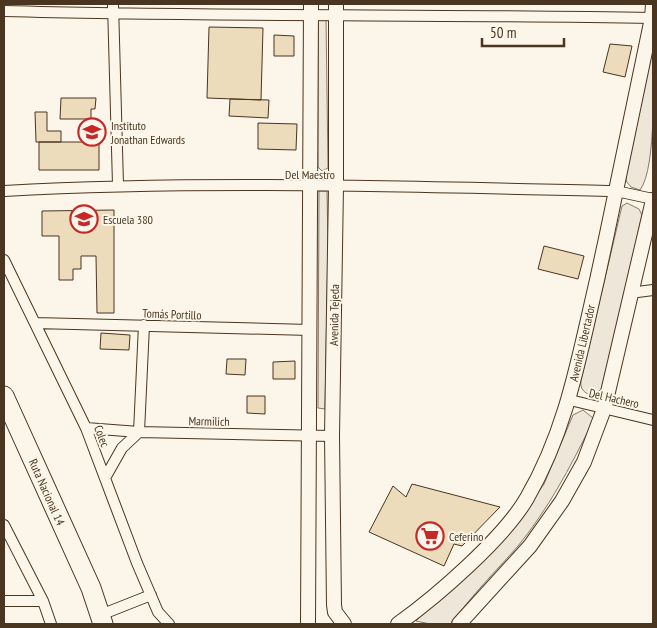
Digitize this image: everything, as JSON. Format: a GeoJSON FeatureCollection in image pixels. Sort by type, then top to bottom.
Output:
{"type":"FeatureCollection","features":[{"type":"Feature","properties":{"kind":"highway","name":"Ruta Nacional 14"},"geometry":{"type":"LineString","coordinates":[[4,396],[91,588],[109,620]]}},
{"type":"Feature","properties":{"kind":"main road","name":"Avenida Libertador"},"geometry":{"type":"LineString","coordinates":[[398,624],[433,597],[499,534],[521,507],[545,463],[570,400],[653,18],[653,4]]}},
{"type":"Feature","properties":{"kind":"main road","name":"Avenida Tejeda"},"geometry":{"type":"LineString","coordinates":[[308,624],[311,9]]}},
{"type":"Feature","properties":{"kind":"main road","name":"Avenida Tejeda"},"geometry":{"type":"LineString","coordinates":[[335,9],[336,186],[332,436],[334,605],[335,612],[344,624]]}},
{"type":"Feature","properties":{"kind":"main road"},"geometry":{"type":"LineString","coordinates":[[459,624],[530,546],[562,501],[584,462],[604,409],[653,199]]}},
{"type":"Feature","properties":{"kind":"street"},"geometry":{"type":"LineString","coordinates":[[113,9],[118,185]]}},
{"type":"Feature","properties":{"kind":"street"},"geometry":{"type":"LineString","coordinates":[[4,11],[335,9],[653,18]]}},
{"type":"Feature","properties":{"kind":"street","name":"Del Maestro"},"geometry":{"type":"LineString","coordinates":[[4,191],[118,185],[336,186],[616,191],[653,199]]}},
{"type":"Feature","properties":{"kind":"street","name":"Colec"},"geometry":{"type":"LineString","coordinates":[[4,260],[86,428],[158,612],[169,624]]}},
{"type":"Feature","properties":{"kind":"street"},"geometry":{"type":"LineString","coordinates":[[630,293],[653,290]]}},
{"type":"Feature","properties":{"kind":"street","name":"Tomás Portillo"},"geometry":{"type":"LineString","coordinates":[[35,323],[310,330]]}},
{"type":"Feature","properties":{"kind":"street"},"geometry":{"type":"LineString","coordinates":[[105,478],[122,448],[139,432],[144,326]]}},
{"type":"Feature","properties":{"kind":"street","name":"Del Hachero"},"geometry":{"type":"LineString","coordinates":[[570,400],[653,420]]}},
{"type":"Feature","properties":{"kind":"street","name":"Marmilich"},"geometry":{"type":"LineString","coordinates":[[86,428],[139,432],[332,436]]}},
{"type":"Feature","properties":{"kind":"street"},"geometry":{"type":"LineString","coordinates":[[4,525],[42,601],[51,624]]}},
{"type":"Feature","properties":{"kind":"street"},"geometry":{"type":"LineString","coordinates":[[109,620],[151,595]]}},
{"type":"Feature","properties":{"kind":"street"},"geometry":{"type":"LineString","coordinates":[[4,601],[42,601]]}},
{"type":"Feature","properties":{"kind":"shaded area"},"geometry":{"type":"Polygon","coordinates":[[[326,17],[328,168],[322,171],[318,167],[318,19],[326,17]]]}},
{"type":"Feature","properties":{"kind":"shaded area"},"geometry":{"type":"Polygon","coordinates":[[[653,40],[652,142],[645,179],[640,190],[631,187],[626,181],[626,176],[653,40]]]}},
{"type":"Feature","properties":{"kind":"shaded area"},"geometry":{"type":"Polygon","coordinates":[[[319,191],[327,191],[325,409],[318,408],[319,191]]]}},
{"type":"Feature","properties":{"kind":"shaded area"},"geometry":{"type":"Polygon","coordinates":[[[627,203],[639,209],[642,215],[603,388],[592,396],[583,390],[581,380],[622,206],[627,203]]]}},
{"type":"Feature","properties":{"kind":"shaded area"},"geometry":{"type":"Polygon","coordinates":[[[583,410],[593,418],[591,425],[558,488],[518,546],[451,624],[430,624],[416,621],[521,517],[544,484],[573,415],[583,410]]]}},
{"type":"Feature","properties":{"kind":"building"},"geometry":{"type":"Polygon","coordinates":[[[209,27],[263,28],[261,100],[207,98],[209,27]]]}},
{"type":"Feature","properties":{"kind":"building"},"geometry":{"type":"Polygon","coordinates":[[[274,35],[294,36],[294,56],[274,56],[274,35]]]}},
{"type":"Feature","properties":{"kind":"building"},"geometry":{"type":"Polygon","coordinates":[[[610,44],[632,46],[625,77],[603,72],[610,44]]]}},
{"type":"Feature","properties":{"kind":"building"},"geometry":{"type":"Polygon","coordinates":[[[61,98],[96,98],[95,109],[91,109],[91,119],[60,119],[61,98]]]}},
{"type":"Feature","properties":{"kind":"building"},"geometry":{"type":"Polygon","coordinates":[[[230,99],[269,100],[268,118],[229,116],[230,99]]]}},
{"type":"Feature","properties":{"kind":"building"},"geometry":{"type":"Polygon","coordinates":[[[35,112],[47,112],[47,131],[61,131],[61,142],[36,142],[35,112]]]}},
{"type":"Feature","properties":{"kind":"building"},"geometry":{"type":"Polygon","coordinates":[[[258,123],[297,124],[296,150],[258,149],[258,123]]]}},
{"type":"Feature","properties":{"kind":"building"},"geometry":{"type":"Polygon","coordinates":[[[39,142],[99,142],[99,170],[39,170],[39,142]]]}},
{"type":"Feature","properties":{"kind":"building"},"geometry":{"type":"Polygon","coordinates":[[[114,210],[114,313],[97,313],[96,256],[81,256],[81,269],[73,269],[73,280],[59,280],[59,236],[42,236],[42,211],[114,210]]]}},
{"type":"Feature","properties":{"kind":"building"},"geometry":{"type":"Polygon","coordinates":[[[544,246],[584,256],[578,279],[538,269],[544,246]]]}},
{"type":"Feature","properties":{"kind":"building"},"geometry":{"type":"Polygon","coordinates":[[[101,333],[130,335],[129,350],[100,349],[101,333]]]}},
{"type":"Feature","properties":{"kind":"building"},"geometry":{"type":"Polygon","coordinates":[[[227,359],[246,359],[245,375],[226,374],[227,359]]]}},
{"type":"Feature","properties":{"kind":"building"},"geometry":{"type":"Polygon","coordinates":[[[295,361],[295,379],[273,379],[273,362],[295,361]]]}},
{"type":"Feature","properties":{"kind":"building"},"geometry":{"type":"Polygon","coordinates":[[[247,396],[265,396],[265,414],[247,413],[247,396]]]}},
{"type":"Feature","properties":{"kind":"building"},"geometry":{"type":"Polygon","coordinates":[[[412,484],[500,507],[462,546],[454,544],[444,566],[369,532],[393,486],[406,497],[412,484]]]}},
{"type":"Feature","properties":{"kind":"place","name":"Instituto Jonathan Edwards"},"geometry":{"type":"Point","coordinates":[92,132]}},
{"type":"Feature","properties":{"kind":"place","name":"Escuela 380"},"geometry":{"type":"Point","coordinates":[84,219]}},
{"type":"Feature","properties":{"kind":"place","name":"Ceferino"},"geometry":{"type":"Point","coordinates":[430,536]}}]}
